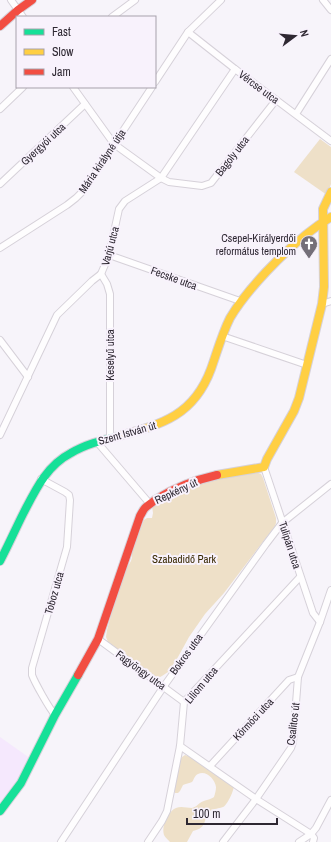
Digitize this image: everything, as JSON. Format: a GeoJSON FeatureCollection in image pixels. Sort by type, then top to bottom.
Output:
{"type":"FeatureCollection","features":[{"type":"Feature","properties":{"kind":"street"},"geometry":{"type":"LineString","coordinates":[[11,0],[22,16]]}},
{"type":"Feature","properties":{"kind":"street"},"geometry":{"type":"LineString","coordinates":[[0,26],[32,0]]}},
{"type":"Feature","properties":{"kind":"street"},"geometry":{"type":"LineString","coordinates":[[113,16],[135,0]]}},
{"type":"Feature","properties":{"kind":"street"},"geometry":{"type":"LineString","coordinates":[[156,80],[188,32],[221,0]]}},
{"type":"Feature","properties":{"kind":"street"},"geometry":{"type":"LineString","coordinates":[[323,0],[331,10]]}},
{"type":"Feature","properties":{"kind":"street","name":"Vércse utca"},"geometry":{"type":"LineString","coordinates":[[188,32],[331,141]]}},
{"type":"Feature","properties":{"kind":"street"},"geometry":{"type":"LineString","coordinates":[[296,114],[331,59]]}},
{"type":"Feature","properties":{"kind":"street","name":"Varjú utca"},"geometry":{"type":"LineString","coordinates":[[0,435],[58,315],[101,274],[109,255],[119,209],[125,201],[161,178],[235,69]]}},
{"type":"Feature","properties":{"kind":"street"},"geometry":{"type":"LineString","coordinates":[[323,71],[331,73]]}},
{"type":"Feature","properties":{"kind":"street"},"geometry":{"type":"LineString","coordinates":[[0,109],[22,88]]}},
{"type":"Feature","properties":{"kind":"street","name":"Bagoly utca"},"geometry":{"type":"LineString","coordinates":[[74,88],[114,144],[161,178],[169,182],[202,186],[211,184],[276,100]]}},
{"type":"Feature","properties":{"kind":"street","name":"Mária királyné útja"},"geometry":{"type":"LineString","coordinates":[[0,248],[76,198],[84,190],[151,88]]}},
{"type":"Feature","properties":{"kind":"street","name":"Gyergyói utca"},"geometry":{"type":"LineString","coordinates":[[0,184],[85,104]]}},
{"type":"Feature","properties":{"kind":"street"},"geometry":{"type":"LineString","coordinates":[[264,467],[297,406],[322,304],[324,287],[323,209],[331,192]]}},
{"type":"Feature","properties":{"kind":"street","name":"Szent István út"},"geometry":{"type":"LineString","coordinates":[[0,561],[41,479],[55,463],[62,457],[79,448],[152,427],[166,421],[189,404],[206,382],[222,336],[240,301],[304,234],[331,217]]}},
{"type":"Feature","properties":{"kind":"street","name":"Fecske utca"},"geometry":{"type":"LineString","coordinates":[[109,255],[240,301]]}},
{"type":"Feature","properties":{"kind":"street","name":"Keselyű utca"},"geometry":{"type":"LineString","coordinates":[[101,274],[107,284],[110,294],[110,438]]}},
{"type":"Feature","properties":{"kind":"street"},"geometry":{"type":"LineString","coordinates":[[322,304],[331,301]]}},
{"type":"Feature","properties":{"kind":"street"},"geometry":{"type":"LineString","coordinates":[[222,336],[307,365]]}},
{"type":"Feature","properties":{"kind":"street"},"geometry":{"type":"LineString","coordinates":[[0,340],[28,377]]}},
{"type":"Feature","properties":{"kind":"street"},"geometry":{"type":"LineString","coordinates":[[97,442],[150,504]]}},
{"type":"Feature","properties":{"kind":"street","name":"Repkény út"},"geometry":{"type":"LineString","coordinates":[[0,811],[21,782],[55,715],[98,638],[140,516],[144,509],[174,490],[199,480],[226,473],[264,467]]}},
{"type":"Feature","properties":{"kind":"street","name":"Tulipán utca"},"geometry":{"type":"LineString","coordinates":[[264,467],[313,613],[320,622]]}},
{"type":"Feature","properties":{"kind":"street","name":"Toboz utca"},"geometry":{"type":"LineString","coordinates":[[41,479],[66,492],[69,495],[70,500],[67,547],[32,668],[34,680],[55,715]]}},
{"type":"Feature","properties":{"kind":"street","name":"Bokros utca"},"geometry":{"type":"LineString","coordinates":[[61,842],[164,686],[266,544],[282,523],[331,484]]}},
{"type":"Feature","properties":{"kind":"street","name":"Liliom utca"},"geometry":{"type":"LineString","coordinates":[[148,842],[167,811],[180,746],[184,702],[300,577]]}},
{"type":"Feature","properties":{"kind":"street","name":"Csalitos út"},"geometry":{"type":"LineString","coordinates":[[223,842],[256,799],[291,748],[293,742],[298,677],[331,590]]}},
{"type":"Feature","properties":{"kind":"street","name":"Fagyöngy utca"},"geometry":{"type":"LineString","coordinates":[[98,638],[184,702]]}},
{"type":"Feature","properties":{"kind":"street","name":"Körmöci utca"},"geometry":{"type":"LineString","coordinates":[[210,766],[289,680],[298,677]]}},
{"type":"Feature","properties":{"kind":"street"},"geometry":{"type":"LineString","coordinates":[[180,746],[256,799],[311,834],[314,838],[313,842]]}},
{"type":"Feature","properties":{"kind":"street"},"geometry":{"type":"LineString","coordinates":[[299,842],[311,834],[316,828],[331,800]]}},
{"type":"Feature","properties":{"kind":"shaded area"},"geometry":{"type":"Polygon","coordinates":[[[0,737],[31,759],[19,784],[0,808],[0,737]]]}},
{"type":"Feature","properties":{"kind":"green space"},"geometry":{"type":"Polygon","coordinates":[[[320,139],[331,147],[331,184],[327,195],[294,172],[320,139]]]}},
{"type":"Feature","properties":{"kind":"green space","name":"Szabadidő Park"},"geometry":{"type":"Polygon","coordinates":[[[256,472],[261,474],[263,478],[276,518],[275,526],[224,593],[205,614],[168,672],[156,679],[108,642],[106,637],[122,576],[131,561],[132,550],[144,520],[147,518],[152,518],[152,506],[176,493],[215,480],[256,472]]]}},
{"type":"Feature","properties":{"kind":"green space"},"geometry":{"type":"Polygon","coordinates":[[[185,755],[234,786],[234,788],[225,806],[210,811],[201,828],[193,831],[187,842],[170,842],[164,836],[163,828],[170,812],[178,807],[195,807],[214,797],[216,791],[212,778],[207,774],[201,773],[196,776],[192,782],[183,785],[178,793],[175,793],[177,769],[180,760],[185,755]]]}},
{"type":"Feature","properties":{"kind":"traffic: fast"},"geometry":{"type":"LineString","coordinates":[[0,561],[37,488],[48,472],[62,458],[71,453],[83,447],[119,436]]}},
{"type":"Feature","properties":{"kind":"traffic: fast"},"geometry":{"type":"LineString","coordinates":[[0,811],[21,783],[55,715],[78,675]]}},
{"type":"Feature","properties":{"kind":"traffic: slow"},"geometry":{"type":"LineString","coordinates":[[217,475],[264,467],[294,411],[299,398],[322,304],[324,287],[323,209],[331,192]]}},
{"type":"Feature","properties":{"kind":"traffic: slow"},"geometry":{"type":"LineString","coordinates":[[119,436],[163,422],[186,407],[196,397],[204,385],[211,369],[227,324],[242,300],[266,272],[289,249],[305,235],[331,217]]}},
{"type":"Feature","properties":{"kind":"traffic: jam"},"geometry":{"type":"LineString","coordinates":[[0,26],[32,0]]}},
{"type":"Feature","properties":{"kind":"traffic: jam"},"geometry":{"type":"LineString","coordinates":[[78,675],[98,639],[140,516],[146,507],[155,500],[177,488],[217,475]]}},
{"type":"Feature","properties":{"kind":"place","name":"Csepel-Királyerdői református templom"},"geometry":{"type":"Point","coordinates":[309,259]}}]}
